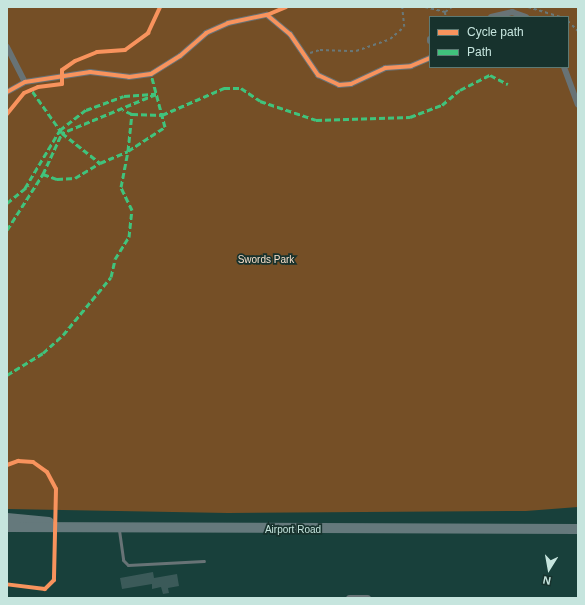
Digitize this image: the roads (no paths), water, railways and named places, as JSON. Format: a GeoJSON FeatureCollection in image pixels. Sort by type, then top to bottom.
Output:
{"type":"FeatureCollection","features":[{"type":"Feature","properties":{"kind":"highway"},"geometry":{"type":"LineString","coordinates":[[7,518],[84,528]]}},
{"type":"Feature","properties":{"kind":"highway","name":"Airport Road"},"geometry":{"type":"LineString","coordinates":[[7,527],[578,529]]}},
{"type":"Feature","properties":{"kind":"street"},"geometry":{"type":"LineString","coordinates":[[495,16],[512,12],[523,16]]}},
{"type":"Feature","properties":{"kind":"street"},"geometry":{"type":"LineString","coordinates":[[7,92],[25,82],[90,72],[129,77],[151,74],[180,56],[206,33],[228,23],[267,15],[290,34],[318,75],[339,85],[351,84],[385,68],[411,66],[429,58]]}},
{"type":"Feature","properties":{"kind":"street"},"geometry":{"type":"LineString","coordinates":[[7,47],[25,82]]}},
{"type":"Feature","properties":{"kind":"street"},"geometry":{"type":"LineString","coordinates":[[564,68],[578,105]]}},
{"type":"Feature","properties":{"kind":"street"},"geometry":{"type":"LineString","coordinates":[[349,598],[367,598]]}},
{"type":"Feature","properties":{"kind":"lane"},"geometry":{"type":"LineString","coordinates":[[119,528],[123,560],[128,565],[204,561]]}},
{"type":"Feature","properties":{"kind":"park label","name":"Swords Park"},"geometry":{"type":"Point","coordinates":[266,260]}}]}
